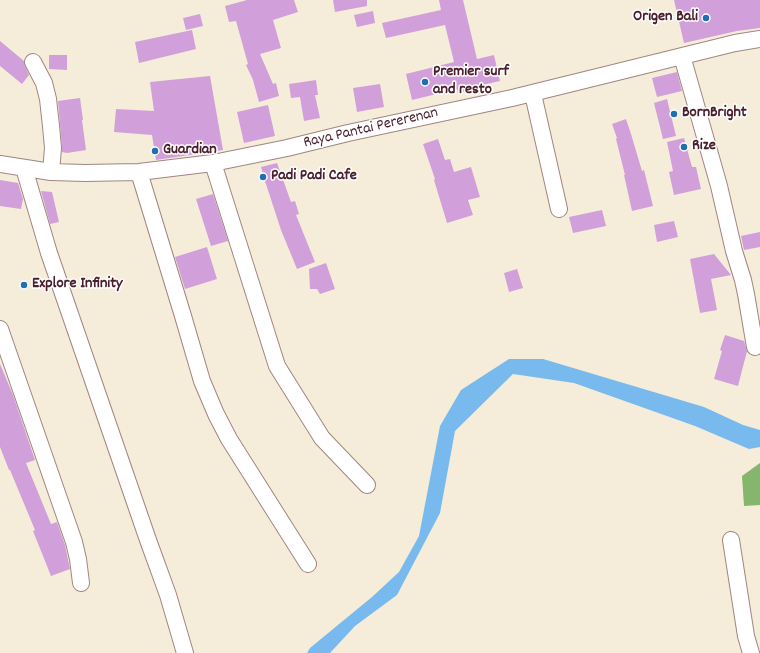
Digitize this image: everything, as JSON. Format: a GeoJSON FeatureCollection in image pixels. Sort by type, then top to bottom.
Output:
{"type":"FeatureCollection","features":[{"type":"Feature","properties":{"kind":"street","name":"Raya Pantai Pererenan"},"geometry":{"type":"LineString","coordinates":[[0,164],[51,172],[85,173],[139,172],[213,163],[532,94],[735,43],[760,39]]}},
{"type":"Feature","properties":{"kind":"street"},"geometry":{"type":"LineString","coordinates":[[682,56],[719,186],[734,251],[743,280],[755,347]]}},
{"type":"Feature","properties":{"kind":"street"},"geometry":{"type":"LineString","coordinates":[[33,62],[44,83],[48,98],[53,148],[51,172]]}},
{"type":"Feature","properties":{"kind":"street"},"geometry":{"type":"LineString","coordinates":[[532,94],[559,209]]}},
{"type":"Feature","properties":{"kind":"street"},"geometry":{"type":"LineString","coordinates":[[213,163],[277,366],[322,438],[367,485]]}},
{"type":"Feature","properties":{"kind":"street"},"geometry":{"type":"LineString","coordinates":[[24,168],[49,253],[168,595],[185,653]]}},
{"type":"Feature","properties":{"kind":"street"},"geometry":{"type":"LineString","coordinates":[[139,172],[202,381],[213,407],[230,439],[308,564]]}},
{"type":"Feature","properties":{"kind":"street"},"geometry":{"type":"LineString","coordinates":[[0,329],[74,542],[81,583]]}},
{"type":"Feature","properties":{"kind":"street"},"geometry":{"type":"LineString","coordinates":[[731,540],[746,636],[751,653]]}},
{"type":"Feature","properties":{"kind":"green space"},"geometry":{"type":"Polygon","coordinates":[[[760,463],[760,505],[744,506],[742,476],[760,463]]]}},
{"type":"Feature","properties":{"kind":"water"},"geometry":{"type":"Polygon","coordinates":[[[509,359],[543,359],[704,407],[743,425],[760,430],[760,447],[749,449],[695,426],[574,383],[513,374],[455,431],[440,513],[397,595],[355,626],[330,653],[307,653],[310,648],[372,597],[399,572],[419,536],[440,426],[461,390],[509,359]]]}},
{"type":"Feature","properties":{"kind":"building"},"geometry":{"type":"Polygon","coordinates":[[[247,0],[294,0],[298,12],[273,20],[281,48],[260,54],[273,84],[276,83],[279,96],[259,102],[253,80],[246,65],[248,64],[236,21],[229,22],[225,6],[247,0]]]}},
{"type":"Feature","properties":{"kind":"building"},"geometry":{"type":"Polygon","coordinates":[[[333,0],[367,0],[367,6],[335,12],[333,0]]]}},
{"type":"Feature","properties":{"kind":"building"},"geometry":{"type":"Polygon","coordinates":[[[439,0],[463,0],[477,59],[494,55],[500,81],[478,86],[478,88],[458,93],[457,89],[412,100],[406,74],[454,62],[445,25],[386,38],[382,23],[441,10],[439,0]]]}},
{"type":"Feature","properties":{"kind":"building"},"geometry":{"type":"Polygon","coordinates":[[[674,0],[760,0],[760,28],[737,31],[684,43],[674,0]]]}},
{"type":"Feature","properties":{"kind":"building"},"geometry":{"type":"Polygon","coordinates":[[[373,11],[375,23],[357,27],[354,15],[373,11]]]}},
{"type":"Feature","properties":{"kind":"building"},"geometry":{"type":"Polygon","coordinates":[[[200,14],[203,26],[186,30],[183,18],[200,14]]]}},
{"type":"Feature","properties":{"kind":"building"},"geometry":{"type":"Polygon","coordinates":[[[192,30],[196,49],[139,63],[135,42],[192,30]]]}},
{"type":"Feature","properties":{"kind":"building"},"geometry":{"type":"Polygon","coordinates":[[[0,41],[24,61],[29,75],[22,84],[0,66],[0,41]]]}},
{"type":"Feature","properties":{"kind":"building"},"geometry":{"type":"Polygon","coordinates":[[[49,55],[67,55],[67,70],[49,69],[49,55]]]}},
{"type":"Feature","properties":{"kind":"building"},"geometry":{"type":"Polygon","coordinates":[[[677,72],[682,91],[657,97],[652,78],[677,72]]]}},
{"type":"Feature","properties":{"kind":"building"},"geometry":{"type":"Polygon","coordinates":[[[210,76],[223,150],[156,160],[152,135],[114,132],[116,109],[154,111],[150,82],[210,76]]]}},
{"type":"Feature","properties":{"kind":"building"},"geometry":{"type":"Polygon","coordinates":[[[316,80],[318,95],[315,95],[320,118],[304,121],[300,97],[291,98],[289,84],[316,80]]]}},
{"type":"Feature","properties":{"kind":"building"},"geometry":{"type":"Polygon","coordinates":[[[380,84],[384,107],[357,112],[353,88],[380,84]]]}},
{"type":"Feature","properties":{"kind":"building"},"geometry":{"type":"Polygon","coordinates":[[[80,98],[86,150],[67,153],[62,152],[58,101],[80,98]]]}},
{"type":"Feature","properties":{"kind":"building"},"geometry":{"type":"Polygon","coordinates":[[[667,99],[676,136],[663,139],[654,103],[667,99]]]}},
{"type":"Feature","properties":{"kind":"building"},"geometry":{"type":"Polygon","coordinates":[[[268,105],[275,136],[244,143],[237,112],[268,105]]]}},
{"type":"Feature","properties":{"kind":"building"},"geometry":{"type":"Polygon","coordinates":[[[626,119],[642,171],[644,170],[653,206],[632,211],[617,138],[612,124],[626,119]]]}},
{"type":"Feature","properties":{"kind":"building"},"geometry":{"type":"Polygon","coordinates":[[[684,138],[692,167],[696,167],[701,189],[674,195],[669,172],[673,171],[667,142],[684,138]]]}},
{"type":"Feature","properties":{"kind":"building"},"geometry":{"type":"Polygon","coordinates":[[[438,139],[445,160],[450,159],[454,172],[471,167],[480,197],[468,200],[473,215],[447,223],[434,180],[435,179],[423,144],[438,139]]]}},
{"type":"Feature","properties":{"kind":"building"},"geometry":{"type":"Polygon","coordinates":[[[277,163],[291,202],[295,201],[299,214],[296,215],[315,262],[297,269],[281,230],[261,167],[277,163]]]}},
{"type":"Feature","properties":{"kind":"building"},"geometry":{"type":"Polygon","coordinates":[[[0,180],[18,183],[23,199],[21,209],[0,206],[0,180]]]}},
{"type":"Feature","properties":{"kind":"building"},"geometry":{"type":"Polygon","coordinates":[[[41,191],[52,192],[59,222],[50,224],[41,191]]]}},
{"type":"Feature","properties":{"kind":"building"},"geometry":{"type":"Polygon","coordinates":[[[213,194],[228,241],[211,246],[196,199],[213,194]]]}},
{"type":"Feature","properties":{"kind":"building"},"geometry":{"type":"Polygon","coordinates":[[[602,210],[606,226],[573,233],[569,217],[602,210]]]}},
{"type":"Feature","properties":{"kind":"building"},"geometry":{"type":"Polygon","coordinates":[[[674,221],[678,237],[657,242],[654,225],[674,221]]]}},
{"type":"Feature","properties":{"kind":"building"},"geometry":{"type":"Polygon","coordinates":[[[760,232],[760,247],[744,250],[741,236],[760,232]]]}},
{"type":"Feature","properties":{"kind":"building"},"geometry":{"type":"Polygon","coordinates":[[[207,247],[217,279],[185,289],[175,257],[207,247]]]}},
{"type":"Feature","properties":{"kind":"building"},"geometry":{"type":"Polygon","coordinates":[[[714,254],[731,275],[711,279],[717,310],[700,313],[690,259],[714,254]]]}},
{"type":"Feature","properties":{"kind":"building"},"geometry":{"type":"Polygon","coordinates":[[[326,263],[335,289],[320,294],[317,289],[310,289],[309,269],[326,263]]]}},
{"type":"Feature","properties":{"kind":"building"},"geometry":{"type":"Polygon","coordinates":[[[517,269],[523,288],[509,292],[504,273],[517,269]]]}},
{"type":"Feature","properties":{"kind":"building"},"geometry":{"type":"Polygon","coordinates":[[[725,335],[744,341],[747,351],[738,386],[714,379],[722,351],[720,350],[725,335]]]}},
{"type":"Feature","properties":{"kind":"building"},"geometry":{"type":"Polygon","coordinates":[[[0,364],[13,395],[35,460],[26,463],[51,524],[57,522],[65,545],[70,569],[51,576],[33,531],[35,530],[0,447],[0,364]]]}},
{"type":"Feature","properties":{"kind":"place","name":"Origen Bali"},"geometry":{"type":"Point","coordinates":[706,18]}},
{"type":"Feature","properties":{"kind":"place","name":"Premier surf and resto"},"geometry":{"type":"Point","coordinates":[425,82]}},
{"type":"Feature","properties":{"kind":"place","name":"BornBright"},"geometry":{"type":"Point","coordinates":[674,114]}},
{"type":"Feature","properties":{"kind":"place","name":"Rize"},"geometry":{"type":"Point","coordinates":[684,147]}},
{"type":"Feature","properties":{"kind":"place","name":"Guardian"},"geometry":{"type":"Point","coordinates":[155,151]}},
{"type":"Feature","properties":{"kind":"place","name":"Padi Padi Cafe"},"geometry":{"type":"Point","coordinates":[263,177]}},
{"type":"Feature","properties":{"kind":"place","name":"Explore Infinity"},"geometry":{"type":"Point","coordinates":[24,285]}}]}
